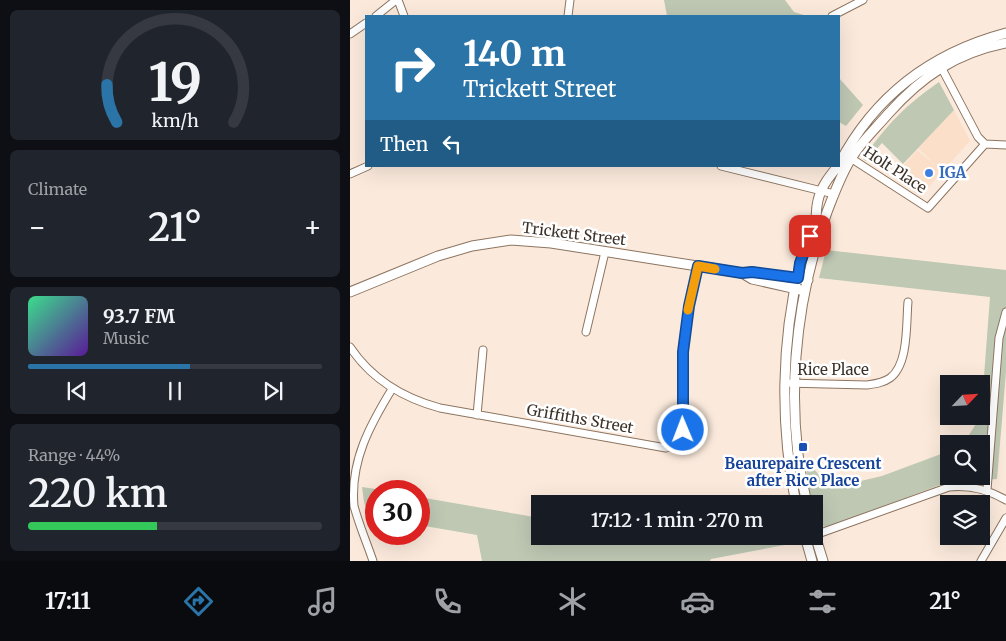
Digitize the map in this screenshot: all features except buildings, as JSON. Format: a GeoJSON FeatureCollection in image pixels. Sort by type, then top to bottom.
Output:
{"type":"FeatureCollection","features":[{"type":"Feature","properties":{"kind":"street"},"geometry":{"type":"LineString","coordinates":[[377,15],[397,0],[404,15]]}},
{"type":"Feature","properties":{"kind":"street"},"geometry":{"type":"LineString","coordinates":[[568,15],[570,0]]}},
{"type":"Feature","properties":{"kind":"street"},"geometry":{"type":"LineString","coordinates":[[834,15],[864,0]]}},
{"type":"Feature","properties":{"kind":"street"},"geometry":{"type":"LineString","coordinates":[[350,34],[365,24]]}},
{"type":"Feature","properties":{"kind":"street"},"geometry":{"type":"LineString","coordinates":[[840,163],[902,98],[939,63],[980,40],[1006,33]]}},
{"type":"Feature","properties":{"kind":"street"},"geometry":{"type":"LineString","coordinates":[[939,63],[1006,43]]}},
{"type":"Feature","properties":{"kind":"street"},"geometry":{"type":"LineString","coordinates":[[939,63],[978,137],[985,144],[1006,146]]}},
{"type":"Feature","properties":{"kind":"street","name":"Holt Place"},"geometry":{"type":"LineString","coordinates":[[848,156],[928,208],[985,144]]}},
{"type":"Feature","properties":{"kind":"street"},"geometry":{"type":"LineString","coordinates":[[805,495],[797,431],[795,384],[798,338],[810,266],[848,156]]}},
{"type":"Feature","properties":{"kind":"street"},"geometry":{"type":"LineString","coordinates":[[350,174],[366,167]]}},
{"type":"Feature","properties":{"kind":"street"},"geometry":{"type":"LineString","coordinates":[[725,167],[834,194]]}},
{"type":"Feature","properties":{"kind":"street"},"geometry":{"type":"LineString","coordinates":[[795,495],[788,448],[785,383],[786,347],[800,263],[816,222],[820,191],[837,167]]}},
{"type":"Feature","properties":{"kind":"street","name":"Trickett Street"},"geometry":{"type":"LineString","coordinates":[[350,292],[438,256],[472,246],[511,240],[742,273],[752,272],[808,280]]}},
{"type":"Feature","properties":{"kind":"street"},"geometry":{"type":"LineString","coordinates":[[586,332],[605,252]]}},
{"type":"Feature","properties":{"kind":"street","name":"Griffiths Street"},"geometry":{"type":"LineString","coordinates":[[350,347],[364,366],[392,389],[426,404],[662,448],[671,446],[680,440],[683,430],[682,392],[685,329],[698,266]]}},
{"type":"Feature","properties":{"kind":"street","name":"Trickett Street"},"geometry":{"type":"LineString","coordinates":[[742,273],[752,279],[806,291]]}},
{"type":"Feature","properties":{"kind":"street","name":"Rice Place"},"geometry":{"type":"LineString","coordinates":[[785,383],[867,385],[879,383],[890,378],[899,367],[904,353],[908,302]]}},
{"type":"Feature","properties":{"kind":"street"},"geometry":{"type":"LineString","coordinates":[[987,490],[998,338],[1006,312]]}},
{"type":"Feature","properties":{"kind":"street"},"geometry":{"type":"LineString","coordinates":[[477,415],[483,350]]}},
{"type":"Feature","properties":{"kind":"street"},"geometry":{"type":"LineString","coordinates":[[373,561],[354,505],[352,475],[360,444],[392,389]]}},
{"type":"Feature","properties":{"kind":"street"},"geometry":{"type":"LineString","coordinates":[[823,532],[944,489],[959,486],[987,490],[1006,500]]}},
{"type":"Feature","properties":{"kind":"street"},"geometry":{"type":"LineString","coordinates":[[981,561],[1006,518]]}},
{"type":"Feature","properties":{"kind":"street"},"geometry":{"type":"LineString","coordinates":[[810,545],[812,561]]}},
{"type":"Feature","properties":{"kind":"street"},"geometry":{"type":"LineString","coordinates":[[814,545],[823,561]]}},
{"type":"Feature","properties":{"kind":"shaded area"},"geometry":{"type":"Polygon","coordinates":[[[954,110],[970,141],[920,196],[893,178],[917,150],[935,165],[918,148],[954,110]]]}},
{"type":"Feature","properties":{"kind":"green space"},"geometry":{"type":"Polygon","coordinates":[[[664,0],[785,0],[794,12],[804,15],[667,15],[664,0]]]}},
{"type":"Feature","properties":{"kind":"green space"},"geometry":{"type":"Polygon","coordinates":[[[840,79],[863,105],[846,126],[840,123],[840,79]]]}},
{"type":"Feature","properties":{"kind":"green space"},"geometry":{"type":"Polygon","coordinates":[[[939,82],[954,110],[903,164],[882,143],[866,161],[863,159],[897,116],[939,82]]]}},
{"type":"Feature","properties":{"kind":"green space"},"geometry":{"type":"Polygon","coordinates":[[[826,250],[1006,270],[1006,372],[997,479],[990,480],[990,435],[969,435],[975,425],[990,425],[990,375],[984,375],[990,297],[819,278],[826,250]]]}},
{"type":"Feature","properties":{"kind":"green space"},"geometry":{"type":"Polygon","coordinates":[[[940,454],[940,485],[828,527],[823,526],[823,495],[811,495],[807,481],[807,470],[811,466],[831,488],[882,476],[940,454]]]}},
{"type":"Feature","properties":{"kind":"green space"},"geometry":{"type":"Polygon","coordinates":[[[362,487],[365,487],[365,506],[362,487]]]}},
{"type":"Feature","properties":{"kind":"green space"},"geometry":{"type":"Polygon","coordinates":[[[430,499],[531,516],[531,545],[784,545],[711,559],[710,561],[482,561],[477,535],[430,527],[430,499]]]}},
{"type":"Feature","properties":{"kind":"slow traffic"},"geometry":{"type":"LineString","coordinates":[[688,310],[698,266],[715,269]]}},
{"type":"Feature","properties":{"kind":"place","name":"IGA"},"geometry":{"type":"Point","coordinates":[929,173]}},
{"type":"Feature","properties":{"kind":"place","name":"Beaurepaire Crescent after Rice Place"},"geometry":{"type":"Point","coordinates":[803,447]}},
{"type":"Feature","properties":{"kind":"route"},"geometry":{"type":"LineString","coordinates":[[683,430],[682,392],[685,329],[698,266],[742,273],[752,272],[798,278],[800,263],[810,236]]}}]}
